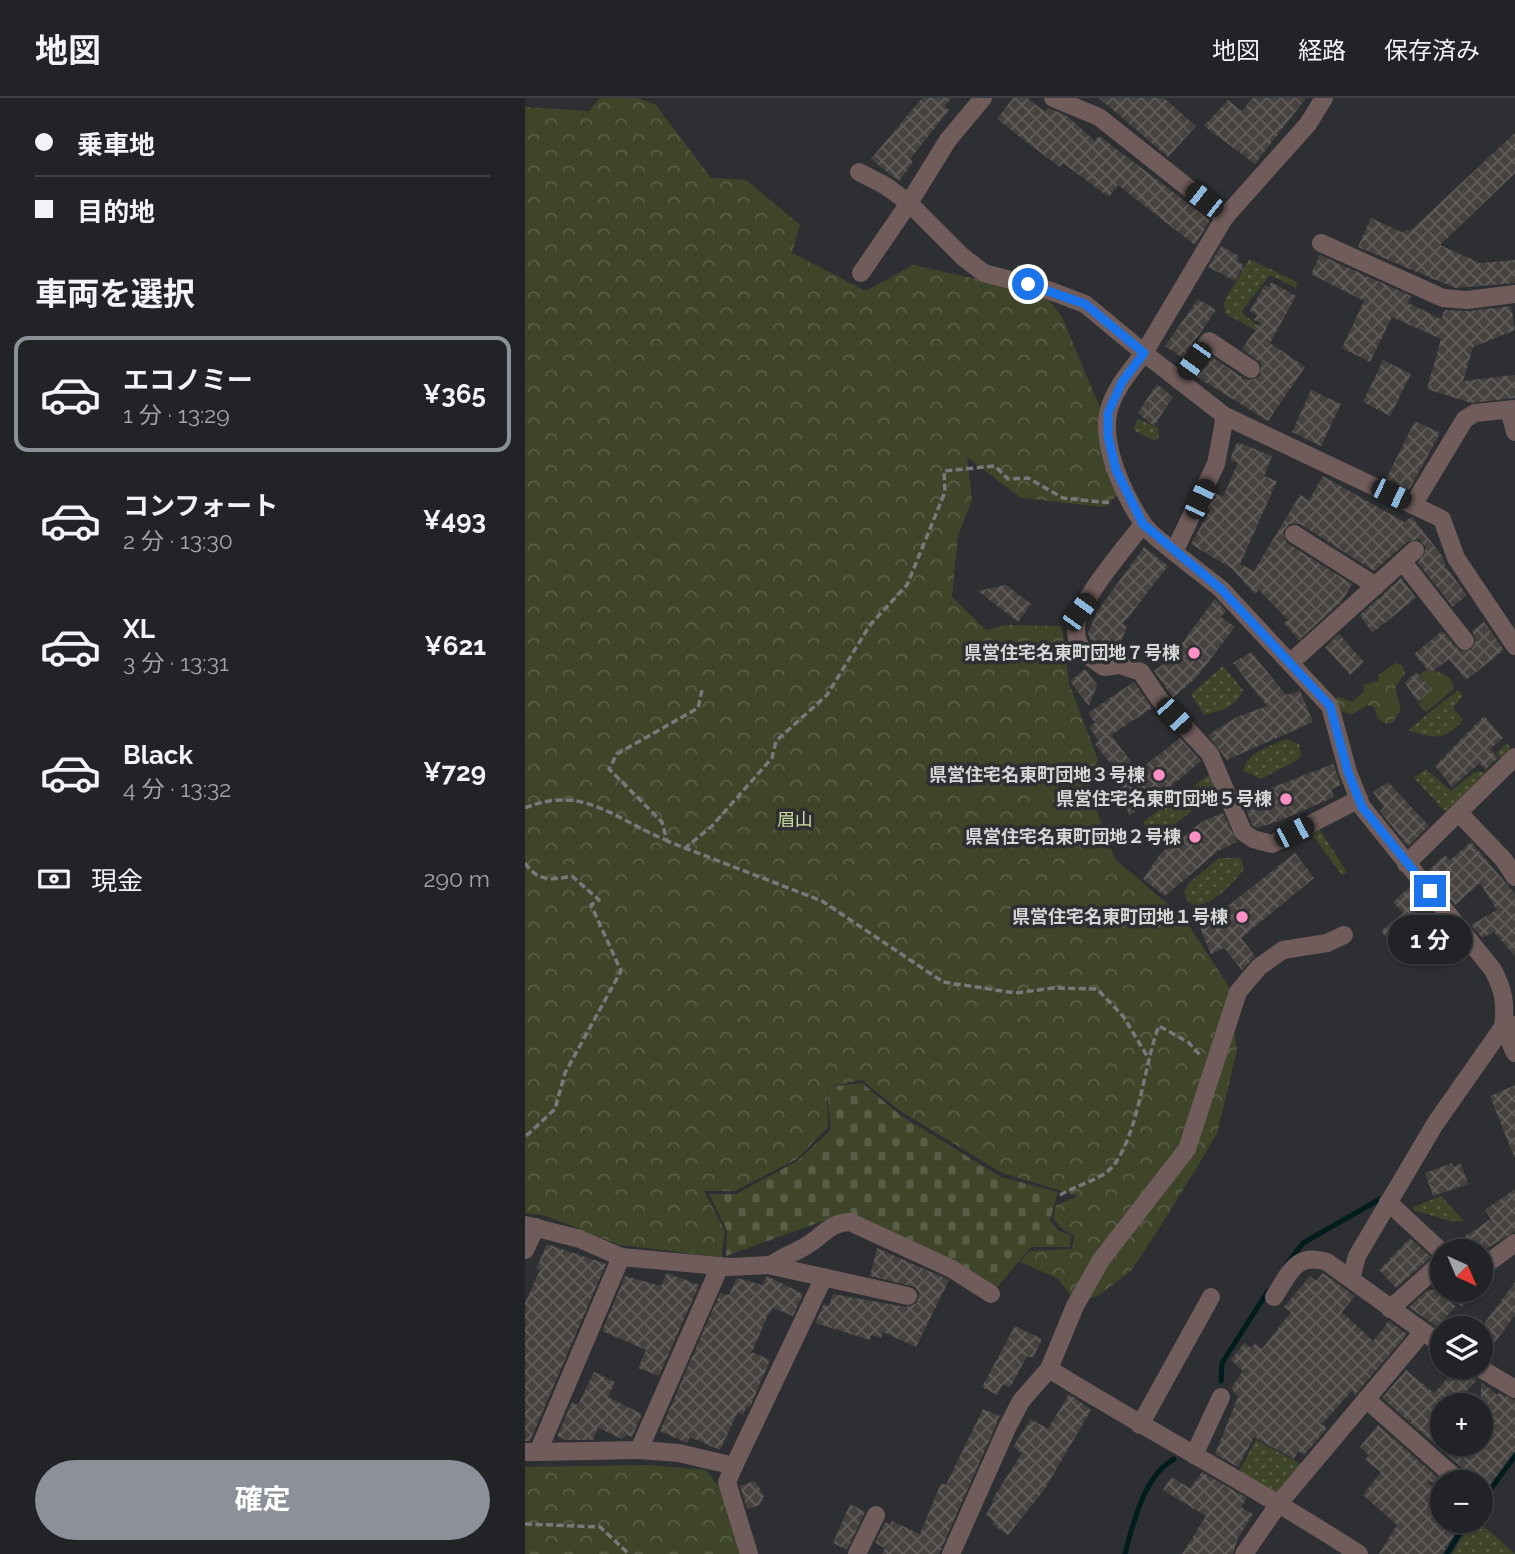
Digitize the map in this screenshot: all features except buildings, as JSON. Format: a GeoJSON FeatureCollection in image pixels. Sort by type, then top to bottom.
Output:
{"type":"FeatureCollection","features":[{"type":"Feature","properties":{"kind":"street"},"geometry":{"type":"LineString","coordinates":[[861,273],[948,140],[983,98]]}},
{"type":"Feature","properties":{"kind":"street"},"geometry":{"type":"LineString","coordinates":[[1053,98],[1099,117],[1225,216]]}},
{"type":"Feature","properties":{"kind":"street"},"geometry":{"type":"LineString","coordinates":[[1324,98],[1308,124],[1225,216],[1144,353],[1122,382],[1108,413],[1108,436],[1116,470],[1143,524],[1221,589],[1330,706],[1359,799],[1380,834],[1493,970],[1504,990],[1515,1053]]}},
{"type":"Feature","properties":{"kind":"street"},"geometry":{"type":"LineString","coordinates":[[859,172],[886,186],[909,203],[963,257],[984,273],[1085,304],[1225,416],[1442,519],[1456,558],[1515,646]]}},
{"type":"Feature","properties":{"kind":"street"},"geometry":{"type":"LineString","coordinates":[[1321,243],[1443,298],[1467,300],[1515,294]]}},
{"type":"Feature","properties":{"kind":"street"},"geometry":{"type":"LineString","coordinates":[[1179,381],[1209,341],[1251,369]]}},
{"type":"Feature","properties":{"kind":"street"},"geometry":{"type":"LineString","coordinates":[[1413,505],[1465,419],[1475,413],[1512,409],[1515,432]]}},
{"type":"Feature","properties":{"kind":"street"},"geometry":{"type":"LineString","coordinates":[[1174,552],[1216,464],[1225,416]]}},
{"type":"Feature","properties":{"kind":"street"},"geometry":{"type":"LineString","coordinates":[[1143,524],[1079,612],[1076,630],[1081,649],[1104,667],[1120,665],[1141,672],[1160,701],[1210,754],[1243,832],[1253,839],[1272,844],[1359,799]]}},
{"type":"Feature","properties":{"kind":"street"},"geometry":{"type":"LineString","coordinates":[[1294,534],[1376,586]]}},
{"type":"Feature","properties":{"kind":"street"},"geometry":{"type":"LineString","coordinates":[[1290,663],[1409,556],[1456,616],[1465,641]]}},
{"type":"Feature","properties":{"kind":"street"},"geometry":{"type":"LineString","coordinates":[[1406,864],[1460,814],[1515,757]]}},
{"type":"Feature","properties":{"kind":"street"},"geometry":{"type":"LineString","coordinates":[[1460,814],[1504,860],[1515,877]]}},
{"type":"Feature","properties":{"kind":"street"},"geometry":{"type":"LineString","coordinates":[[951,1554],[1021,1401],[1049,1369],[1075,1306],[1101,1260],[1187,1149],[1238,992],[1259,967],[1283,950],[1327,943],[1344,935]]}},
{"type":"Feature","properties":{"kind":"street"},"geometry":{"type":"LineString","coordinates":[[1351,1279],[1357,1256],[1435,1124],[1509,1026]]}},
{"type":"Feature","properties":{"kind":"street"},"geometry":{"type":"LineString","coordinates":[[1388,1202],[1430,1241]]}},
{"type":"Feature","properties":{"kind":"street"},"geometry":{"type":"LineString","coordinates":[[771,1265],[805,1247],[828,1228],[850,1222],[974,1273],[991,1294]]}},
{"type":"Feature","properties":{"kind":"street"},"geometry":{"type":"LineString","coordinates":[[525,1250],[530,1226],[580,1239],[621,1257],[720,1266],[771,1265],[908,1296]]}},
{"type":"Feature","properties":{"kind":"street"},"geometry":{"type":"LineString","coordinates":[[1493,1259],[1515,1243]]}},
{"type":"Feature","properties":{"kind":"street"},"geometry":{"type":"LineString","coordinates":[[621,1257],[532,1452],[639,1450],[679,1453],[734,1466]]}},
{"type":"Feature","properties":{"kind":"street"},"geometry":{"type":"LineString","coordinates":[[1274,1297],[1301,1260],[1315,1258],[1327,1262],[1430,1338]]}},
{"type":"Feature","properties":{"kind":"street"},"geometry":{"type":"LineString","coordinates":[[639,1450],[720,1266]]}},
{"type":"Feature","properties":{"kind":"street"},"geometry":{"type":"LineString","coordinates":[[1390,1309],[1430,1273]]}},
{"type":"Feature","properties":{"kind":"street"},"geometry":{"type":"LineString","coordinates":[[749,1554],[727,1482],[824,1277]]}},
{"type":"Feature","properties":{"kind":"street"},"geometry":{"type":"LineString","coordinates":[[1140,1425],[1171,1353],[1189,1320],[1211,1297]]}},
{"type":"Feature","properties":{"kind":"street"},"geometry":{"type":"LineString","coordinates":[[1244,1554],[1280,1502],[1422,1333]]}},
{"type":"Feature","properties":{"kind":"street"},"geometry":{"type":"LineString","coordinates":[[1049,1369],[1140,1425],[1280,1502],[1359,1554]]}},
{"type":"Feature","properties":{"kind":"street"},"geometry":{"type":"LineString","coordinates":[[1493,1376],[1515,1389]]}},
{"type":"Feature","properties":{"kind":"street"},"geometry":{"type":"LineString","coordinates":[[1194,1455],[1221,1397]]}},
{"type":"Feature","properties":{"kind":"street"},"geometry":{"type":"LineString","coordinates":[[1366,1399],[1454,1470]]}},
{"type":"Feature","properties":{"kind":"street"},"geometry":{"type":"LineString","coordinates":[[857,1554],[876,1515]]}},
{"type":"Feature","properties":{"kind":"path"},"geometry":{"type":"LineString","coordinates":[[684,849],[712,826],[772,758],[776,741],[827,695],[870,625],[907,585],[944,492],[944,471],[995,466],[1008,479],[1028,478],[1063,498],[1133,506]]}},
{"type":"Feature","properties":{"kind":"path"},"geometry":{"type":"LineString","coordinates":[[667,841],[662,822],[609,769],[617,754],[698,708],[702,690]]}},
{"type":"Feature","properties":{"kind":"path"},"geometry":{"type":"LineString","coordinates":[[525,808],[546,799],[595,803],[637,828],[684,849],[822,901],[943,982],[1016,993],[1053,988],[1097,989],[1123,1017],[1149,1059]]}},
{"type":"Feature","properties":{"kind":"path"},"geometry":{"type":"LineString","coordinates":[[525,863],[532,873],[548,881],[572,876],[599,900],[591,905],[621,971],[565,1073],[555,1109],[525,1137]]}},
{"type":"Feature","properties":{"kind":"path"},"geometry":{"type":"LineString","coordinates":[[1060,1195],[1105,1173],[1120,1156],[1142,1096],[1159,1026],[1188,1042],[1214,1069]]}},
{"type":"Feature","properties":{"kind":"path"},"geometry":{"type":"LineString","coordinates":[[525,1524],[600,1527],[629,1554]]}},
{"type":"Feature","properties":{"kind":"green space","name":"眉山"},"geometry":{"type":"Polygon","coordinates":[[[600,98],[637,98],[656,105],[711,178],[746,180],[800,225],[792,253],[866,291],[913,265],[999,284],[1049,300],[1062,317],[1103,415],[1119,494],[1104,507],[1021,498],[967,457],[972,500],[958,536],[952,597],[986,630],[1006,625],[1062,626],[1069,683],[1098,760],[1089,790],[1115,859],[1184,918],[1228,985],[1237,1050],[1217,1134],[1167,1216],[1131,1271],[1099,1295],[1078,1304],[1057,1278],[1020,1262],[1029,1251],[1072,1249],[1074,1236],[1061,1228],[1053,1218],[1056,1205],[1078,1196],[1002,1173],[900,1111],[862,1080],[827,1087],[828,1127],[797,1159],[735,1191],[704,1191],[725,1231],[721,1257],[620,1245],[546,1216],[525,1213],[525,107],[589,111],[600,98]]]}},
{"type":"Feature","properties":{"kind":"green space"},"geometry":{"type":"Polygon","coordinates":[[[1249,259],[1297,282],[1296,288],[1270,275],[1241,312],[1262,329],[1260,333],[1225,313],[1224,302],[1249,259]]]}},
{"type":"Feature","properties":{"kind":"green space"},"geometry":{"type":"Polygon","coordinates":[[[1138,419],[1158,428],[1159,437],[1154,441],[1133,430],[1138,419]]]}},
{"type":"Feature","properties":{"kind":"green space"},"geometry":{"type":"Polygon","coordinates":[[[1396,663],[1402,665],[1405,673],[1395,688],[1401,710],[1393,722],[1386,724],[1378,718],[1374,707],[1368,705],[1351,715],[1341,711],[1334,700],[1339,697],[1352,702],[1364,691],[1363,685],[1378,681],[1379,674],[1396,663]]]}},
{"type":"Feature","properties":{"kind":"green space"},"geometry":{"type":"Polygon","coordinates":[[[1223,666],[1243,690],[1232,704],[1204,715],[1191,694],[1223,666]]]}},
{"type":"Feature","properties":{"kind":"green space"},"geometry":{"type":"Polygon","coordinates":[[[1429,669],[1449,678],[1454,689],[1426,712],[1418,704],[1422,701],[1416,684],[1421,673],[1429,669]]]}},
{"type":"Feature","properties":{"kind":"green space"},"geometry":{"type":"Polygon","coordinates":[[[1458,690],[1463,695],[1453,708],[1463,720],[1450,732],[1432,736],[1408,730],[1458,690]]]}},
{"type":"Feature","properties":{"kind":"green space"},"geometry":{"type":"Polygon","coordinates":[[[1286,739],[1299,744],[1301,755],[1296,761],[1261,779],[1244,771],[1254,754],[1286,739]]]}},
{"type":"Feature","properties":{"kind":"green space"},"geometry":{"type":"Polygon","coordinates":[[[1507,743],[1513,751],[1448,815],[1414,778],[1426,769],[1451,791],[1475,772],[1485,772],[1501,759],[1496,753],[1507,743]]]}},
{"type":"Feature","properties":{"kind":"green space"},"geometry":{"type":"Polygon","coordinates":[[[1209,775],[1219,791],[1199,807],[1185,792],[1209,775]]]}},
{"type":"Feature","properties":{"kind":"green space"},"geometry":{"type":"Polygon","coordinates":[[[1180,795],[1192,811],[1158,837],[1150,836],[1143,822],[1180,795]]]}},
{"type":"Feature","properties":{"kind":"green space"},"geometry":{"type":"Polygon","coordinates":[[[1318,827],[1347,872],[1342,875],[1310,832],[1318,827]]]}},
{"type":"Feature","properties":{"kind":"green space"},"geometry":{"type":"Polygon","coordinates":[[[1219,858],[1241,858],[1244,869],[1215,898],[1194,906],[1187,900],[1184,892],[1190,882],[1219,858]]]}},
{"type":"Feature","properties":{"kind":"green space"},"geometry":{"type":"Polygon","coordinates":[[[862,1083],[900,1115],[1001,1177],[1058,1192],[1050,1220],[1058,1230],[1071,1236],[1070,1247],[1031,1247],[993,1292],[845,1213],[726,1256],[727,1230],[709,1194],[736,1194],[797,1161],[831,1130],[827,1087],[862,1083]]]}},
{"type":"Feature","properties":{"kind":"green space"},"geometry":{"type":"Polygon","coordinates":[[[1441,1196],[1464,1221],[1452,1221],[1414,1211],[1413,1207],[1441,1196]]]}},
{"type":"Feature","properties":{"kind":"green space"},"geometry":{"type":"Polygon","coordinates":[[[1256,1440],[1301,1464],[1284,1490],[1275,1494],[1238,1473],[1256,1440]]]}},
{"type":"Feature","properties":{"kind":"green space"},"geometry":{"type":"Polygon","coordinates":[[[648,1465],[706,1470],[719,1487],[740,1554],[525,1554],[525,1467],[648,1465]]]}},
{"type":"Feature","properties":{"kind":"green space"},"geometry":{"type":"Polygon","coordinates":[[[1465,1533],[1491,1533],[1515,1554],[1452,1554],[1465,1533]]]}},
{"type":"Feature","properties":{"kind":"waterway"},"geometry":{"type":"LineString","coordinates":[[1286,1265],[1303,1243],[1382,1198]]}},
{"type":"Feature","properties":{"kind":"waterway"},"geometry":{"type":"LineString","coordinates":[[1221,1381],[1222,1363],[1268,1291]]}},
{"type":"Feature","properties":{"kind":"waterway"},"geometry":{"type":"LineString","coordinates":[[1493,1486],[1515,1456]]}},
{"type":"Feature","properties":{"kind":"waterway"},"geometry":{"type":"LineString","coordinates":[[1125,1554],[1147,1488],[1174,1459]]}},
{"type":"Feature","properties":{"kind":"waterway"},"geometry":{"type":"LineString","coordinates":[[1447,1554],[1460,1533]]}},
{"type":"Feature","properties":{"kind":"place","name":"県営住宅名東町団地７号棟"},"geometry":{"type":"Point","coordinates":[1194,653]}},
{"type":"Feature","properties":{"kind":"place","name":"県営住宅名東町団地３号棟"},"geometry":{"type":"Point","coordinates":[1159,775]}},
{"type":"Feature","properties":{"kind":"place","name":"県営住宅名東町団地５号棟"},"geometry":{"type":"Point","coordinates":[1286,799]}},
{"type":"Feature","properties":{"kind":"place","name":"県営住宅名東町団地２号棟"},"geometry":{"type":"Point","coordinates":[1195,837]}},
{"type":"Feature","properties":{"kind":"place","name":"県営住宅名東町団地１号棟"},"geometry":{"type":"Point","coordinates":[1242,917]}},
{"type":"Feature","properties":{"kind":"route"},"geometry":{"type":"LineString","coordinates":[[1028,284],[1085,304],[1144,353],[1122,382],[1108,413],[1108,436],[1116,470],[1143,524],[1221,589],[1330,706],[1348,772],[1362,807],[1380,834],[1430,891]]}}]}
